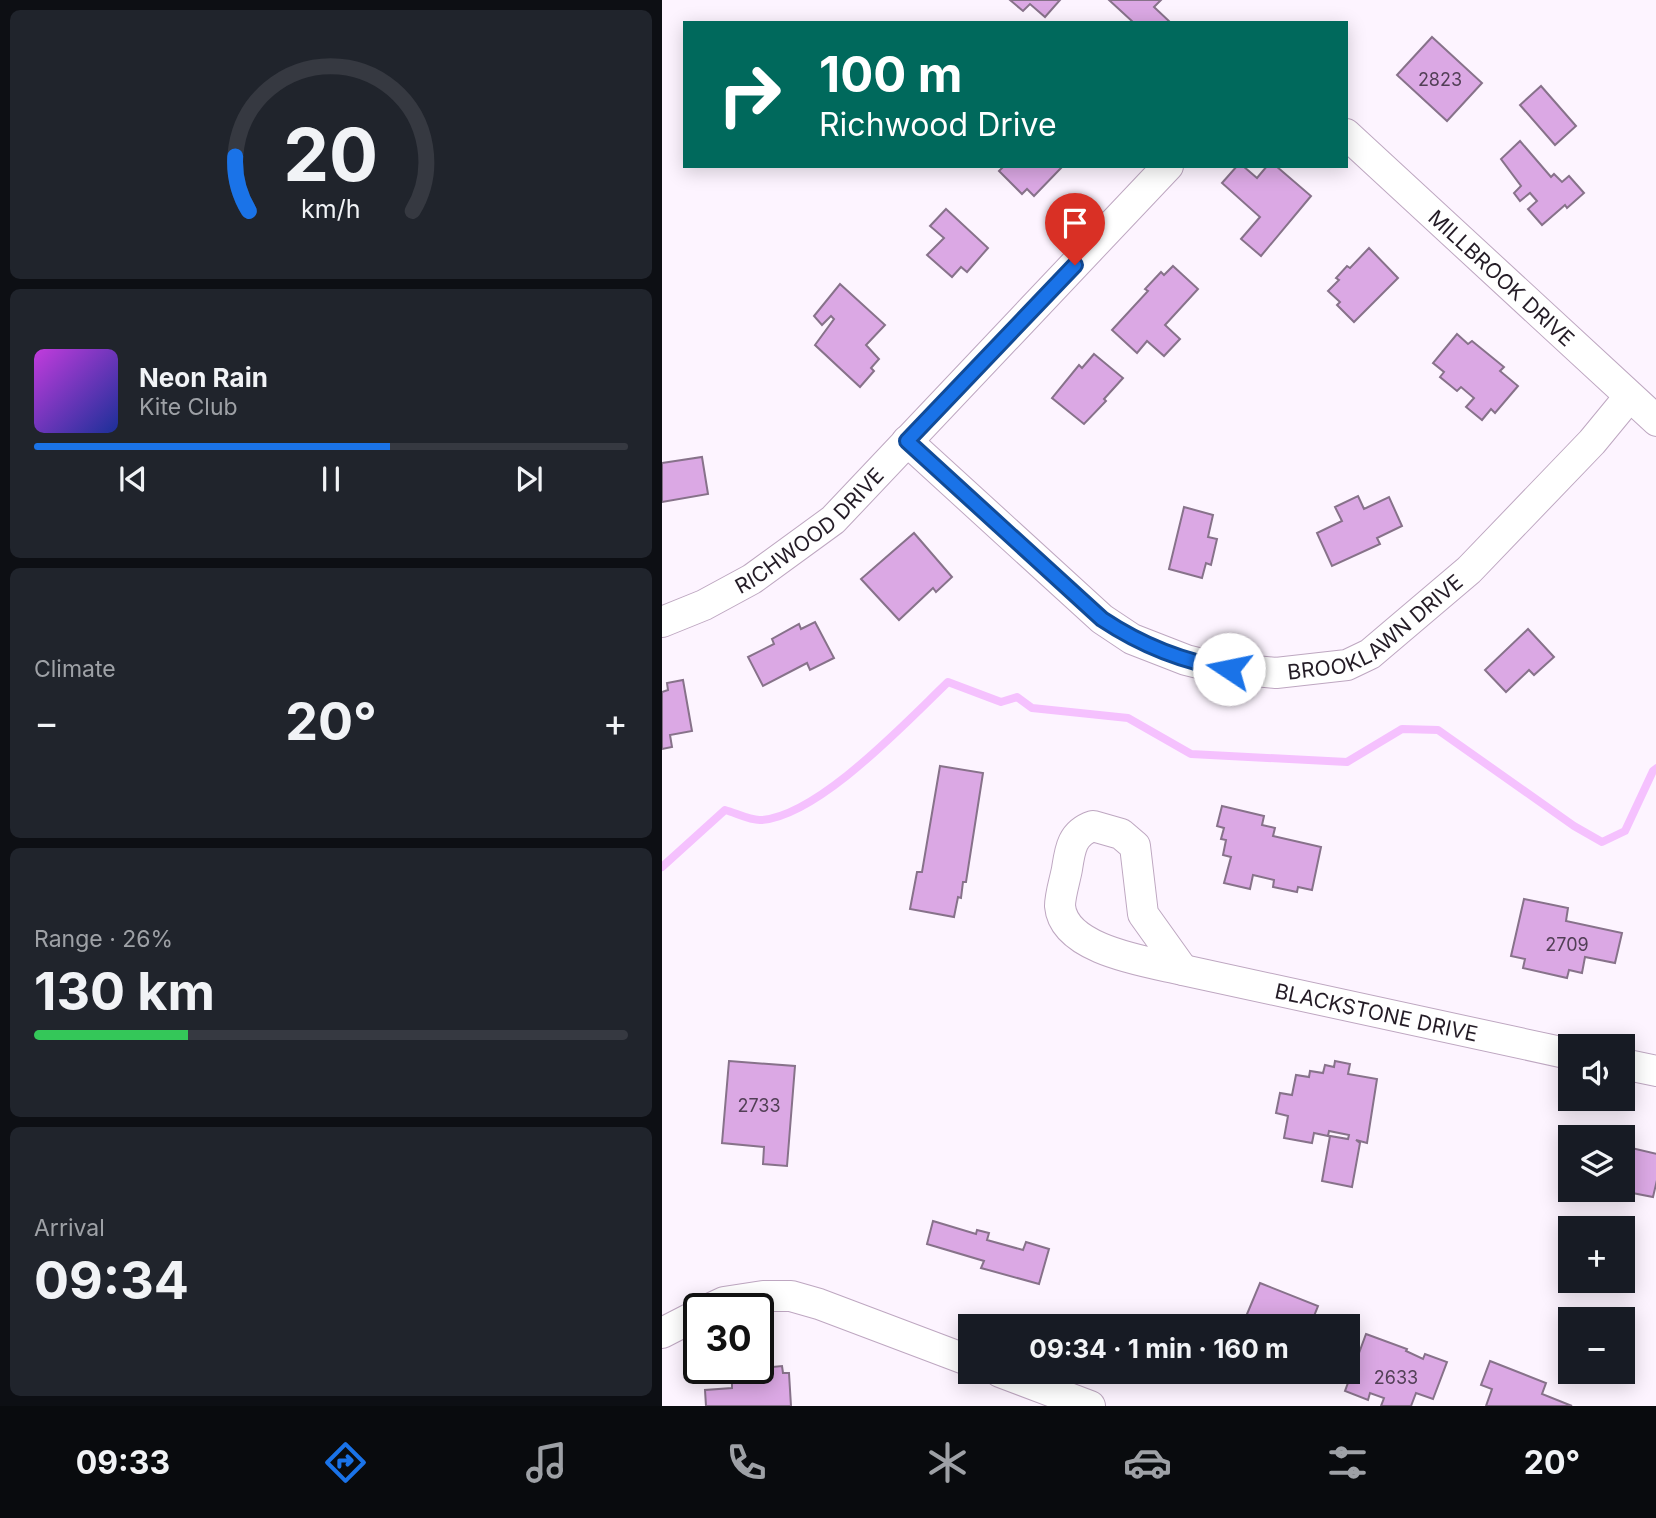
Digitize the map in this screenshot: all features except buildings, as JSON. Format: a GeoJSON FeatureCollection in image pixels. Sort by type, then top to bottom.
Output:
{"type":"FeatureCollection","features":[{"type":"Feature","properties":{"kind":"street","name":"MILLBROOK DRIVE"},"geometry":{"type":"LineString","coordinates":[[1348,136],[1657,421]]}},
{"type":"Feature","properties":{"kind":"street","name":"RICHWOOD DRIVE"},"geometry":{"type":"LineString","coordinates":[[662,622],[704,605],[762,572],[833,520],[1166,168]]}},
{"type":"Feature","properties":{"kind":"street","name":"BROOKLAWN DRIVE"},"geometry":{"type":"LineString","coordinates":[[907,441],[1102,619],[1132,639],[1186,660],[1214,667],[1276,673],[1347,665],[1370,654],[1469,570],[1592,442],[1629,397]]}},
{"type":"Feature","properties":{"kind":"street","name":"BLACKSTONE DRIVE"},"geometry":{"type":"LineString","coordinates":[[1183,970],[1143,914],[1135,846],[1121,834],[1093,826],[1076,836],[1071,847],[1060,906],[1064,918],[1074,932],[1090,943],[1118,955],[1183,970],[1558,1051]]}},
{"type":"Feature","properties":{"kind":"street"},"geometry":{"type":"LineString","coordinates":[[1635,1067],[1657,1071]]}},
{"type":"Feature","properties":{"kind":"street"},"geometry":{"type":"LineString","coordinates":[[774,1296],[791,1296],[819,1304],[958,1356]]}},
{"type":"Feature","properties":{"kind":"street"},"geometry":{"type":"LineString","coordinates":[[662,1333],[683,1322]]}},
{"type":"Feature","properties":{"kind":"street"},"geometry":{"type":"LineString","coordinates":[[1032,1384],[1090,1406]]}},
{"type":"Feature","properties":{"kind":"waterway"},"geometry":{"type":"LineString","coordinates":[[662,867],[725,810],[761,820],[784,815],[809,802],[861,764],[948,682],[1001,702],[1017,697],[1032,708],[1128,718],[1191,754],[1347,762],[1402,729],[1438,730],[1574,826],[1602,842],[1625,831],[1653,771],[1657,768]]}},
{"type":"Feature","properties":{"kind":"route"},"geometry":{"type":"LineString","coordinates":[[1075,265],[907,441],[1102,619],[1132,639],[1186,660],[1229,669]]}}]}
